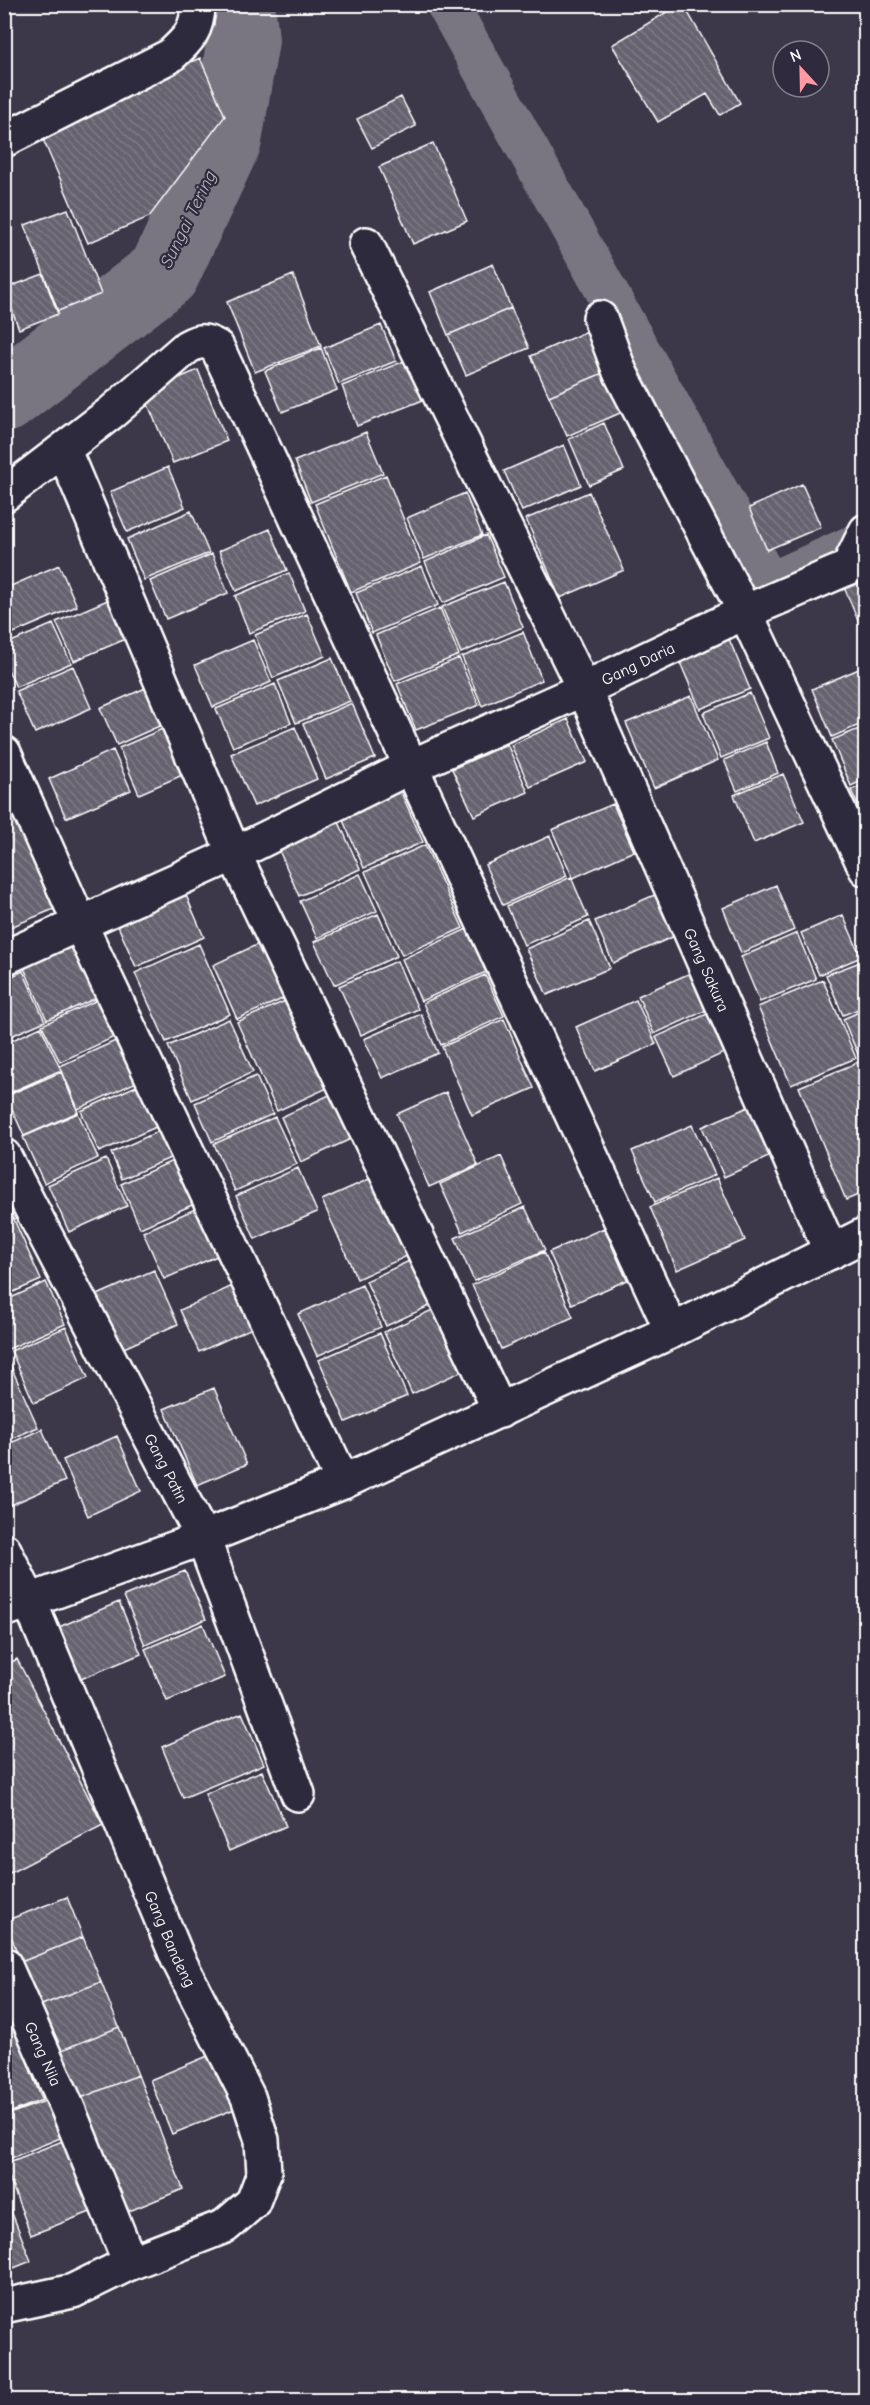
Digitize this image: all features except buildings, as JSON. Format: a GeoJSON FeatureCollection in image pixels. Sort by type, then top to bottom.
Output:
{"type":"FeatureCollection","features":[{"type":"Feature","properties":{"kind":"street"},"geometry":{"type":"LineString","coordinates":[[4,140],[170,56],[191,37],[198,21],[198,4]]}},
{"type":"Feature","properties":{"kind":"street","name":"Gang Sakura"},"geometry":{"type":"LineString","coordinates":[[366,244],[584,689],[831,1252]]}},
{"type":"Feature","properties":{"kind":"street"},"geometry":{"type":"LineString","coordinates":[[600,318],[621,372],[745,612],[866,869]]}},
{"type":"Feature","properties":{"kind":"street"},"geometry":{"type":"LineString","coordinates":[[4,495],[64,451],[198,341],[217,347],[672,1331]]}},
{"type":"Feature","properties":{"kind":"street"},"geometry":{"type":"LineString","coordinates":[[64,451],[234,854],[500,1411]]}},
{"type":"Feature","properties":{"kind":"street","name":"Gang Daria"},"geometry":{"type":"LineString","coordinates":[[4,958],[234,854],[410,767],[584,689],[745,612],[859,552]]}},
{"type":"Feature","properties":{"kind":"street"},"geometry":{"type":"LineString","coordinates":[[4,753],[80,924],[343,1482]]}},
{"type":"Feature","properties":{"kind":"street","name":"Gang Patin"},"geometry":{"type":"LineString","coordinates":[[4,1156],[203,1538],[298,1794]]}},
{"type":"Feature","properties":{"kind":"street"},"geometry":{"type":"LineString","coordinates":[[17,1605],[203,1538],[343,1482],[672,1331],[866,1234]]}},
{"type":"Feature","properties":{"kind":"street","name":"Gang Bandeng"},"geometry":{"type":"LineString","coordinates":[[4,1550],[17,1605],[178,1959],[248,2097],[262,2140],[264,2173],[253,2202],[225,2226],[130,2263],[72,2291],[4,2306]]}},
{"type":"Feature","properties":{"kind":"street","name":"Gang Nila"},"geometry":{"type":"LineString","coordinates":[[4,1964],[68,2109],[130,2263]]}},
{"type":"Feature","properties":{"kind":"waterway","name":"Sungai Tering"},"geometry":{"type":"LineString","coordinates":[[4,397],[164,273],[226,140],[243,40],[239,4]]}},
{"type":"Feature","properties":{"kind":"waterway"},"geometry":{"type":"LineString","coordinates":[[447,4],[769,584],[866,540]]}}]}
